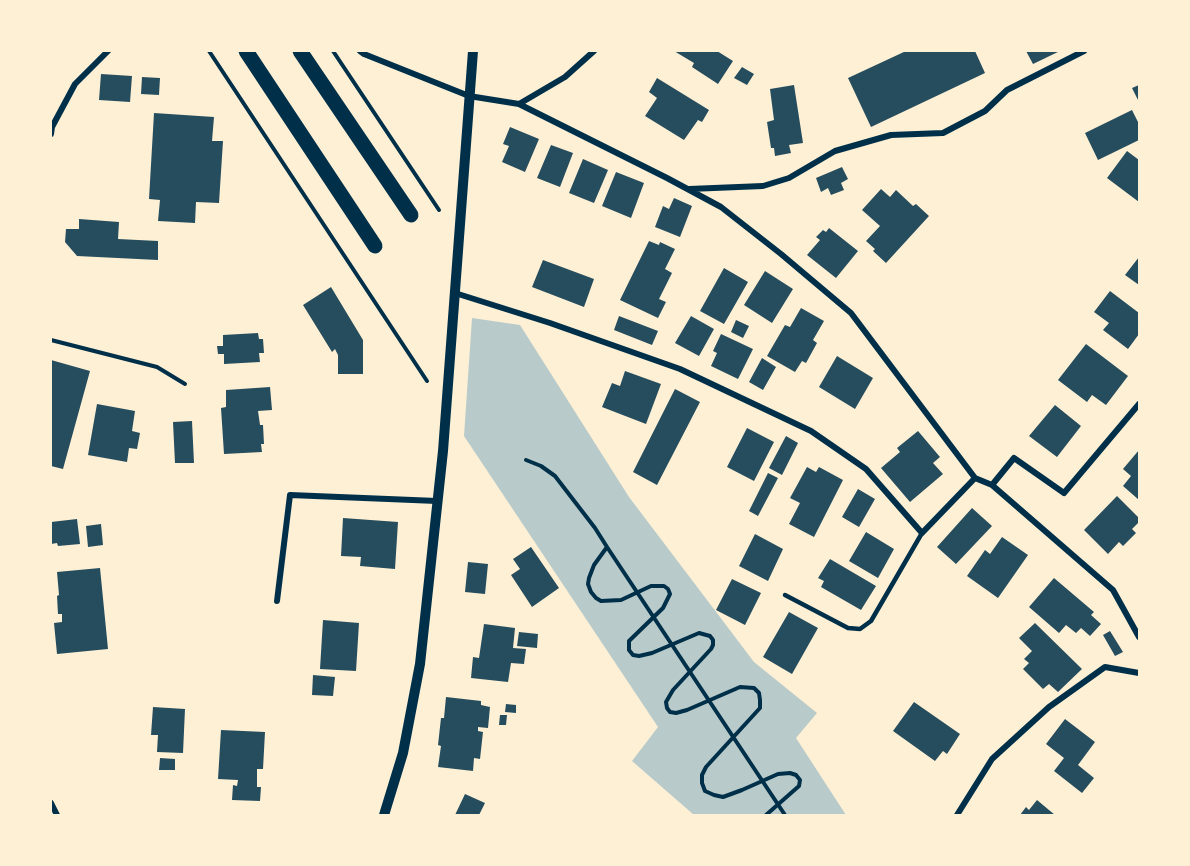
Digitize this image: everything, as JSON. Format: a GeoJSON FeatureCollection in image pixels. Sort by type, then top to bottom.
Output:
{"type":"FeatureCollection","features":[{"type":"Feature","properties":{"kind":"main road"},"geometry":{"type":"LineString","coordinates":[[246,51],[375,246]]}},
{"type":"Feature","properties":{"kind":"main road"},"geometry":{"type":"LineString","coordinates":[[300,51],[411,215]]}},
{"type":"Feature","properties":{"kind":"street"},"geometry":{"type":"LineString","coordinates":[[51,134],[52,127],[75,84],[108,51]]}},
{"type":"Feature","properties":{"kind":"street"},"geometry":{"type":"LineString","coordinates":[[360,51],[469,96],[519,104],[721,207],[851,313],[975,478],[992,485],[1113,590],[1139,637]]}},
{"type":"Feature","properties":{"kind":"street"},"geometry":{"type":"LineString","coordinates":[[384,815],[403,753],[420,664],[443,451],[473,51]]}},
{"type":"Feature","properties":{"kind":"street"},"geometry":{"type":"LineString","coordinates":[[519,104],[565,77],[594,51]]}},
{"type":"Feature","properties":{"kind":"street"},"geometry":{"type":"LineString","coordinates":[[689,189],[763,186],[789,178],[835,151],[891,135],[943,133],[985,111],[1007,90],[1084,51]]}},
{"type":"Feature","properties":{"kind":"street"},"geometry":{"type":"LineString","coordinates":[[454,293],[550,323],[680,369],[811,431],[866,469],[922,533],[975,478]]}},
{"type":"Feature","properties":{"kind":"street"},"geometry":{"type":"LineString","coordinates":[[992,485],[1014,458],[1064,494],[1139,404]]}},
{"type":"Feature","properties":{"kind":"street"},"geometry":{"type":"LineString","coordinates":[[277,601],[290,495],[437,501]]}},
{"type":"Feature","properties":{"kind":"street"},"geometry":{"type":"LineString","coordinates":[[957,815],[992,759],[1049,707],[1105,666],[1139,673]]}},
{"type":"Feature","properties":{"kind":"street"},"geometry":{"type":"LineString","coordinates":[[51,803],[57,815]]}},
{"type":"Feature","properties":{"kind":"lane"},"geometry":{"type":"LineString","coordinates":[[785,596],[848,627],[860,629],[871,621],[922,533]]}},
{"type":"Feature","properties":{"kind":"path"},"geometry":{"type":"LineString","coordinates":[[209,51],[427,382]]}},
{"type":"Feature","properties":{"kind":"path"},"geometry":{"type":"LineString","coordinates":[[333,51],[440,210]]}},
{"type":"Feature","properties":{"kind":"path"},"geometry":{"type":"LineString","coordinates":[[51,340],[157,367],[185,384]]}},
{"type":"Feature","properties":{"kind":"path"},"geometry":{"type":"LineString","coordinates":[[526,460],[541,466],[555,476],[595,528],[785,815]]}},
{"type":"Feature","properties":{"kind":"path"},"geometry":{"type":"LineString","coordinates":[[607,547],[594,565],[589,578],[588,584],[596,598],[601,601],[621,600],[651,586],[664,586],[670,594],[663,608],[629,641],[629,650],[633,655],[652,653],[699,633],[710,636],[713,640],[711,650],[673,690],[666,702],[670,712],[676,713],[740,687],[754,688],[759,693],[760,708],[706,767],[702,775],[702,783],[705,790],[723,797],[778,774],[796,775],[800,780],[799,786],[766,815]]}},
{"type":"Feature","properties":{"kind":"shaded area"},"geometry":{"type":"Polygon","coordinates":[[[472,318],[520,325],[629,497],[754,662],[817,713],[796,738],[846,815],[694,815],[632,761],[658,727],[464,436],[472,318]]]}},
{"type":"Feature","properties":{"kind":"building"},"geometry":{"type":"Polygon","coordinates":[[[674,51],[717,51],[733,61],[718,84],[692,67],[694,63],[674,51]]]}},
{"type":"Feature","properties":{"kind":"building"},"geometry":{"type":"Polygon","coordinates":[[[906,51],[975,51],[985,73],[871,127],[848,78],[906,51]]]}},
{"type":"Feature","properties":{"kind":"building"},"geometry":{"type":"Polygon","coordinates":[[[1026,51],[1060,51],[1033,64],[1026,51]]]}},
{"type":"Feature","properties":{"kind":"building"},"geometry":{"type":"Polygon","coordinates":[[[742,67],[754,74],[747,85],[734,78],[742,67]]]}},
{"type":"Feature","properties":{"kind":"building"},"geometry":{"type":"Polygon","coordinates":[[[101,74],[132,76],[130,102],[99,100],[101,74]]]}},
{"type":"Feature","properties":{"kind":"building"},"geometry":{"type":"Polygon","coordinates":[[[142,77],[160,78],[159,95],[141,94],[142,77]]]}},
{"type":"Feature","properties":{"kind":"building"},"geometry":{"type":"Polygon","coordinates":[[[657,78],[709,110],[702,122],[698,120],[684,140],[645,116],[657,98],[649,92],[657,78]]]}},
{"type":"Feature","properties":{"kind":"building"},"geometry":{"type":"Polygon","coordinates":[[[794,85],[803,143],[789,145],[791,153],[775,156],[774,148],[771,148],[767,122],[774,120],[770,89],[794,85]]]}},
{"type":"Feature","properties":{"kind":"building"},"geometry":{"type":"Polygon","coordinates":[[[1139,85],[1139,102],[1132,88],[1139,85]]]}},
{"type":"Feature","properties":{"kind":"building"},"geometry":{"type":"Polygon","coordinates":[[[1132,110],[1139,124],[1139,140],[1098,160],[1085,133],[1132,110]]]}},
{"type":"Feature","properties":{"kind":"building"},"geometry":{"type":"Polygon","coordinates":[[[154,113],[214,117],[212,141],[223,141],[219,203],[196,202],[195,223],[158,221],[160,200],[149,199],[154,113]]]}},
{"type":"Feature","properties":{"kind":"building"},"geometry":{"type":"Polygon","coordinates":[[[510,127],[539,139],[525,172],[502,162],[509,146],[503,144],[510,127]]]}},
{"type":"Feature","properties":{"kind":"building"},"geometry":{"type":"Polygon","coordinates":[[[551,145],[573,153],[560,187],[537,178],[551,145]]]}},
{"type":"Feature","properties":{"kind":"building"},"geometry":{"type":"Polygon","coordinates":[[[1127,151],[1139,160],[1139,202],[1107,178],[1127,151]]]}},
{"type":"Feature","properties":{"kind":"building"},"geometry":{"type":"Polygon","coordinates":[[[583,159],[608,170],[594,203],[569,193],[583,159]]]}},
{"type":"Feature","properties":{"kind":"building"},"geometry":{"type":"Polygon","coordinates":[[[842,167],[848,179],[841,183],[844,190],[831,195],[828,188],[821,192],[816,178],[842,167]]]}},
{"type":"Feature","properties":{"kind":"building"},"geometry":{"type":"Polygon","coordinates":[[[616,172],[644,183],[631,218],[602,206],[616,172]]]}},
{"type":"Feature","properties":{"kind":"building"},"geometry":{"type":"Polygon","coordinates":[[[881,189],[890,197],[896,190],[913,206],[916,204],[929,216],[886,263],[866,241],[880,226],[862,210],[881,189]]]}},
{"type":"Feature","properties":{"kind":"building"},"geometry":{"type":"Polygon","coordinates":[[[674,198],[692,206],[680,237],[655,227],[663,206],[669,209],[674,198]]]}},
{"type":"Feature","properties":{"kind":"building"},"geometry":{"type":"Polygon","coordinates":[[[79,219],[119,222],[118,239],[158,241],[158,260],[77,256],[65,242],[66,229],[79,229],[79,219]]]}},
{"type":"Feature","properties":{"kind":"building"},"geometry":{"type":"Polygon","coordinates":[[[829,228],[858,251],[836,278],[807,255],[820,240],[816,237],[829,228]]]}},
{"type":"Feature","properties":{"kind":"building"},"geometry":{"type":"Polygon","coordinates":[[[649,241],[659,245],[660,242],[675,249],[665,269],[672,273],[659,299],[666,302],[658,318],[620,300],[649,241]]]}},
{"type":"Feature","properties":{"kind":"building"},"geometry":{"type":"Polygon","coordinates":[[[1139,257],[1139,285],[1125,275],[1139,257]]]}},
{"type":"Feature","properties":{"kind":"building"},"geometry":{"type":"Polygon","coordinates":[[[543,260],[594,279],[584,307],[532,287],[543,260]]]}},
{"type":"Feature","properties":{"kind":"building"},"geometry":{"type":"Polygon","coordinates":[[[724,268],[748,282],[724,324],[700,311],[724,268]]]}},
{"type":"Feature","properties":{"kind":"building"},"geometry":{"type":"Polygon","coordinates":[[[765,271],[793,289],[772,323],[744,305],[765,271]]]}},
{"type":"Feature","properties":{"kind":"building"},"geometry":{"type":"Polygon","coordinates":[[[331,287],[363,340],[363,374],[338,374],[338,355],[335,349],[332,352],[303,305],[331,287]]]}},
{"type":"Feature","properties":{"kind":"building"},"geometry":{"type":"Polygon","coordinates":[[[1110,291],[1139,313],[1139,334],[1128,349],[1103,330],[1109,323],[1094,312],[1110,291]]]}},
{"type":"Feature","properties":{"kind":"building"},"geometry":{"type":"Polygon","coordinates":[[[801,308],[824,321],[813,340],[817,343],[806,363],[802,361],[795,372],[767,356],[785,325],[790,327],[801,308]]]}},
{"type":"Feature","properties":{"kind":"building"},"geometry":{"type":"Polygon","coordinates":[[[619,316],[658,331],[652,345],[614,330],[619,316]]]}},
{"type":"Feature","properties":{"kind":"building"},"geometry":{"type":"Polygon","coordinates":[[[691,316],[714,329],[699,356],[675,343],[691,316]]]}},
{"type":"Feature","properties":{"kind":"building"},"geometry":{"type":"Polygon","coordinates":[[[736,320],[749,326],[743,338],[731,332],[736,320]]]}},
{"type":"Feature","properties":{"kind":"building"},"geometry":{"type":"Polygon","coordinates":[[[258,333],[259,339],[263,339],[264,353],[259,353],[260,362],[224,364],[224,354],[218,354],[217,346],[223,346],[223,335],[258,333]]]}},
{"type":"Feature","properties":{"kind":"building"},"geometry":{"type":"Polygon","coordinates":[[[721,334],[753,349],[738,379],[711,366],[717,353],[713,351],[721,334]]]}},
{"type":"Feature","properties":{"kind":"building"},"geometry":{"type":"Polygon","coordinates":[[[1086,344],[1128,376],[1106,405],[1092,395],[1087,402],[1058,380],[1086,344]]]}},
{"type":"Feature","properties":{"kind":"building"},"geometry":{"type":"Polygon","coordinates":[[[837,356],[873,378],[855,409],[819,387],[837,356]]]}},
{"type":"Feature","properties":{"kind":"building"},"geometry":{"type":"Polygon","coordinates":[[[762,358],[776,367],[763,390],[749,382],[762,358]]]}},
{"type":"Feature","properties":{"kind":"building"},"geometry":{"type":"Polygon","coordinates":[[[51,360],[90,371],[63,469],[51,466],[51,360]]]}},
{"type":"Feature","properties":{"kind":"building"},"geometry":{"type":"Polygon","coordinates":[[[625,371],[661,384],[646,424],[602,407],[612,383],[620,386],[625,371]]]}},
{"type":"Feature","properties":{"kind":"building"},"geometry":{"type":"Polygon","coordinates":[[[270,387],[272,410],[258,411],[260,425],[263,425],[262,452],[224,454],[221,408],[226,407],[226,390],[270,387]]]}},
{"type":"Feature","properties":{"kind":"building"},"geometry":{"type":"Polygon","coordinates":[[[675,389],[700,402],[657,485],[633,472],[675,389]]]}},
{"type":"Feature","properties":{"kind":"building"},"geometry":{"type":"Polygon","coordinates":[[[97,404],[135,411],[132,431],[140,433],[137,449],[129,448],[127,462],[88,455],[97,404]]]}},
{"type":"Feature","properties":{"kind":"building"},"geometry":{"type":"Polygon","coordinates":[[[1055,405],[1081,426],[1057,457],[1029,436],[1055,405]]]}},
{"type":"Feature","properties":{"kind":"building"},"geometry":{"type":"Polygon","coordinates":[[[192,421],[194,463],[175,463],[173,422],[192,421]]]}},
{"type":"Feature","properties":{"kind":"building"},"geometry":{"type":"Polygon","coordinates":[[[747,428],[774,442],[754,481],[727,467],[747,428]]]}},
{"type":"Feature","properties":{"kind":"building"},"geometry":{"type":"Polygon","coordinates":[[[918,431],[940,457],[933,463],[943,474],[910,502],[881,468],[900,452],[897,448],[918,431]]]}},
{"type":"Feature","properties":{"kind":"building"},"geometry":{"type":"Polygon","coordinates":[[[786,436],[798,443],[782,475],[769,468],[786,436]]]}},
{"type":"Feature","properties":{"kind":"building"},"geometry":{"type":"Polygon","coordinates":[[[1139,450],[1139,500],[1123,486],[1131,476],[1123,469],[1139,450]]]}},
{"type":"Feature","properties":{"kind":"building"},"geometry":{"type":"Polygon","coordinates":[[[807,467],[816,472],[819,467],[843,480],[814,537],[789,524],[800,503],[790,498],[807,467]]]}},
{"type":"Feature","properties":{"kind":"building"},"geometry":{"type":"Polygon","coordinates":[[[768,473],[778,478],[758,516],[749,511],[768,473]]]}},
{"type":"Feature","properties":{"kind":"building"},"geometry":{"type":"Polygon","coordinates":[[[858,489],[875,499],[859,527],[842,517],[858,489]]]}},
{"type":"Feature","properties":{"kind":"building"},"geometry":{"type":"Polygon","coordinates":[[[1117,496],[1139,518],[1139,522],[1132,529],[1136,533],[1123,546],[1119,542],[1108,554],[1084,530],[1117,496]]]}},
{"type":"Feature","properties":{"kind":"building"},"geometry":{"type":"Polygon","coordinates":[[[972,508],[992,526],[956,564],[937,547],[972,508]]]}},
{"type":"Feature","properties":{"kind":"building"},"geometry":{"type":"Polygon","coordinates":[[[343,518],[398,522],[395,569],[360,566],[361,557],[341,556],[343,518]]]}},
{"type":"Feature","properties":{"kind":"building"},"geometry":{"type":"Polygon","coordinates":[[[77,519],[80,544],[58,546],[57,543],[51,544],[51,522],[77,519]]]}},
{"type":"Feature","properties":{"kind":"building"},"geometry":{"type":"Polygon","coordinates":[[[101,524],[103,545],[88,547],[86,526],[101,524]]]}},
{"type":"Feature","properties":{"kind":"building"},"geometry":{"type":"Polygon","coordinates":[[[866,532],[894,549],[878,578],[849,561],[866,532]]]}},
{"type":"Feature","properties":{"kind":"building"},"geometry":{"type":"Polygon","coordinates":[[[755,534],[783,549],[768,581],[739,566],[755,534]]]}},
{"type":"Feature","properties":{"kind":"building"},"geometry":{"type":"Polygon","coordinates":[[[1002,537],[1028,555],[998,598],[967,576],[985,550],[990,554],[1002,537]]]}},
{"type":"Feature","properties":{"kind":"building"},"geometry":{"type":"Polygon","coordinates":[[[531,547],[559,588],[532,607],[511,575],[520,569],[513,559],[531,547]]]}},
{"type":"Feature","properties":{"kind":"building"},"geometry":{"type":"Polygon","coordinates":[[[830,559],[876,586],[861,610],[821,587],[824,581],[818,578],[830,559]]]}},
{"type":"Feature","properties":{"kind":"building"},"geometry":{"type":"Polygon","coordinates":[[[468,562],[488,564],[485,594],[465,592],[468,562]]]}},
{"type":"Feature","properties":{"kind":"building"},"geometry":{"type":"Polygon","coordinates":[[[100,568],[108,649],[57,654],[54,623],[62,622],[62,614],[58,614],[57,572],[100,568]]]}},
{"type":"Feature","properties":{"kind":"building"},"geometry":{"type":"Polygon","coordinates":[[[1054,578],[1094,612],[1091,615],[1101,624],[1090,636],[1081,628],[1076,633],[1066,625],[1059,633],[1029,607],[1054,578]]]}},
{"type":"Feature","properties":{"kind":"building"},"geometry":{"type":"Polygon","coordinates":[[[732,579],[761,593],[745,625],[716,610],[732,579]]]}},
{"type":"Feature","properties":{"kind":"building"},"geometry":{"type":"Polygon","coordinates":[[[789,612],[818,628],[792,674],[763,657],[789,612]]]}},
{"type":"Feature","properties":{"kind":"building"},"geometry":{"type":"Polygon","coordinates":[[[323,620],[359,623],[356,671],[320,669],[323,620]]]}},
{"type":"Feature","properties":{"kind":"building"},"geometry":{"type":"Polygon","coordinates":[[[1035,623],[1082,669],[1058,692],[1049,684],[1043,689],[1023,669],[1029,663],[1024,659],[1032,651],[1019,638],[1035,623]]]}},
{"type":"Feature","properties":{"kind":"building"},"geometry":{"type":"Polygon","coordinates":[[[484,624],[515,628],[513,648],[526,649],[524,664],[511,663],[508,682],[471,678],[473,657],[479,658],[484,624]]]}},
{"type":"Feature","properties":{"kind":"building"},"geometry":{"type":"Polygon","coordinates":[[[1110,631],[1123,652],[1115,656],[1103,635],[1110,631]]]}},
{"type":"Feature","properties":{"kind":"building"},"geometry":{"type":"Polygon","coordinates":[[[519,632],[538,634],[537,648],[517,646],[519,632]]]}},
{"type":"Feature","properties":{"kind":"building"},"geometry":{"type":"Polygon","coordinates":[[[313,675],[335,677],[333,696],[312,695],[313,675]]]}},
{"type":"Feature","properties":{"kind":"building"},"geometry":{"type":"Polygon","coordinates":[[[446,697],[481,701],[481,705],[490,707],[488,728],[478,727],[478,731],[483,732],[480,759],[474,758],[473,771],[438,767],[441,718],[444,718],[446,697]]]}},
{"type":"Feature","properties":{"kind":"building"},"geometry":{"type":"Polygon","coordinates":[[[914,702],[960,734],[947,754],[943,751],[935,761],[893,731],[914,702]]]}},
{"type":"Feature","properties":{"kind":"building"},"geometry":{"type":"Polygon","coordinates":[[[506,704],[516,705],[516,713],[505,712],[506,704]]]}},
{"type":"Feature","properties":{"kind":"building"},"geometry":{"type":"Polygon","coordinates":[[[153,707],[185,709],[183,753],[157,752],[158,735],[151,735],[153,707]]]}},
{"type":"Feature","properties":{"kind":"building"},"geometry":{"type":"Polygon","coordinates":[[[500,715],[507,715],[506,725],[499,725],[500,715]]]}},
{"type":"Feature","properties":{"kind":"building"},"geometry":{"type":"Polygon","coordinates":[[[1065,719],[1095,742],[1078,765],[1094,778],[1082,793],[1054,771],[1064,758],[1046,744],[1065,719]]]}},
{"type":"Feature","properties":{"kind":"building"},"geometry":{"type":"Polygon","coordinates":[[[221,730],[265,732],[263,769],[257,769],[257,787],[261,787],[260,801],[232,800],[233,785],[237,786],[238,780],[218,779],[221,730]]]}},
{"type":"Feature","properties":{"kind":"building"},"geometry":{"type":"Polygon","coordinates":[[[160,758],[175,759],[175,770],[159,770],[160,758]]]}},
{"type":"Feature","properties":{"kind":"building"},"geometry":{"type":"Polygon","coordinates":[[[465,794],[485,803],[479,815],[455,815],[465,794]]]}},
{"type":"Feature","properties":{"kind":"building"},"geometry":{"type":"Polygon","coordinates":[[[1037,800],[1055,815],[1020,815],[1026,807],[1029,810],[1037,800]]]}}]}
